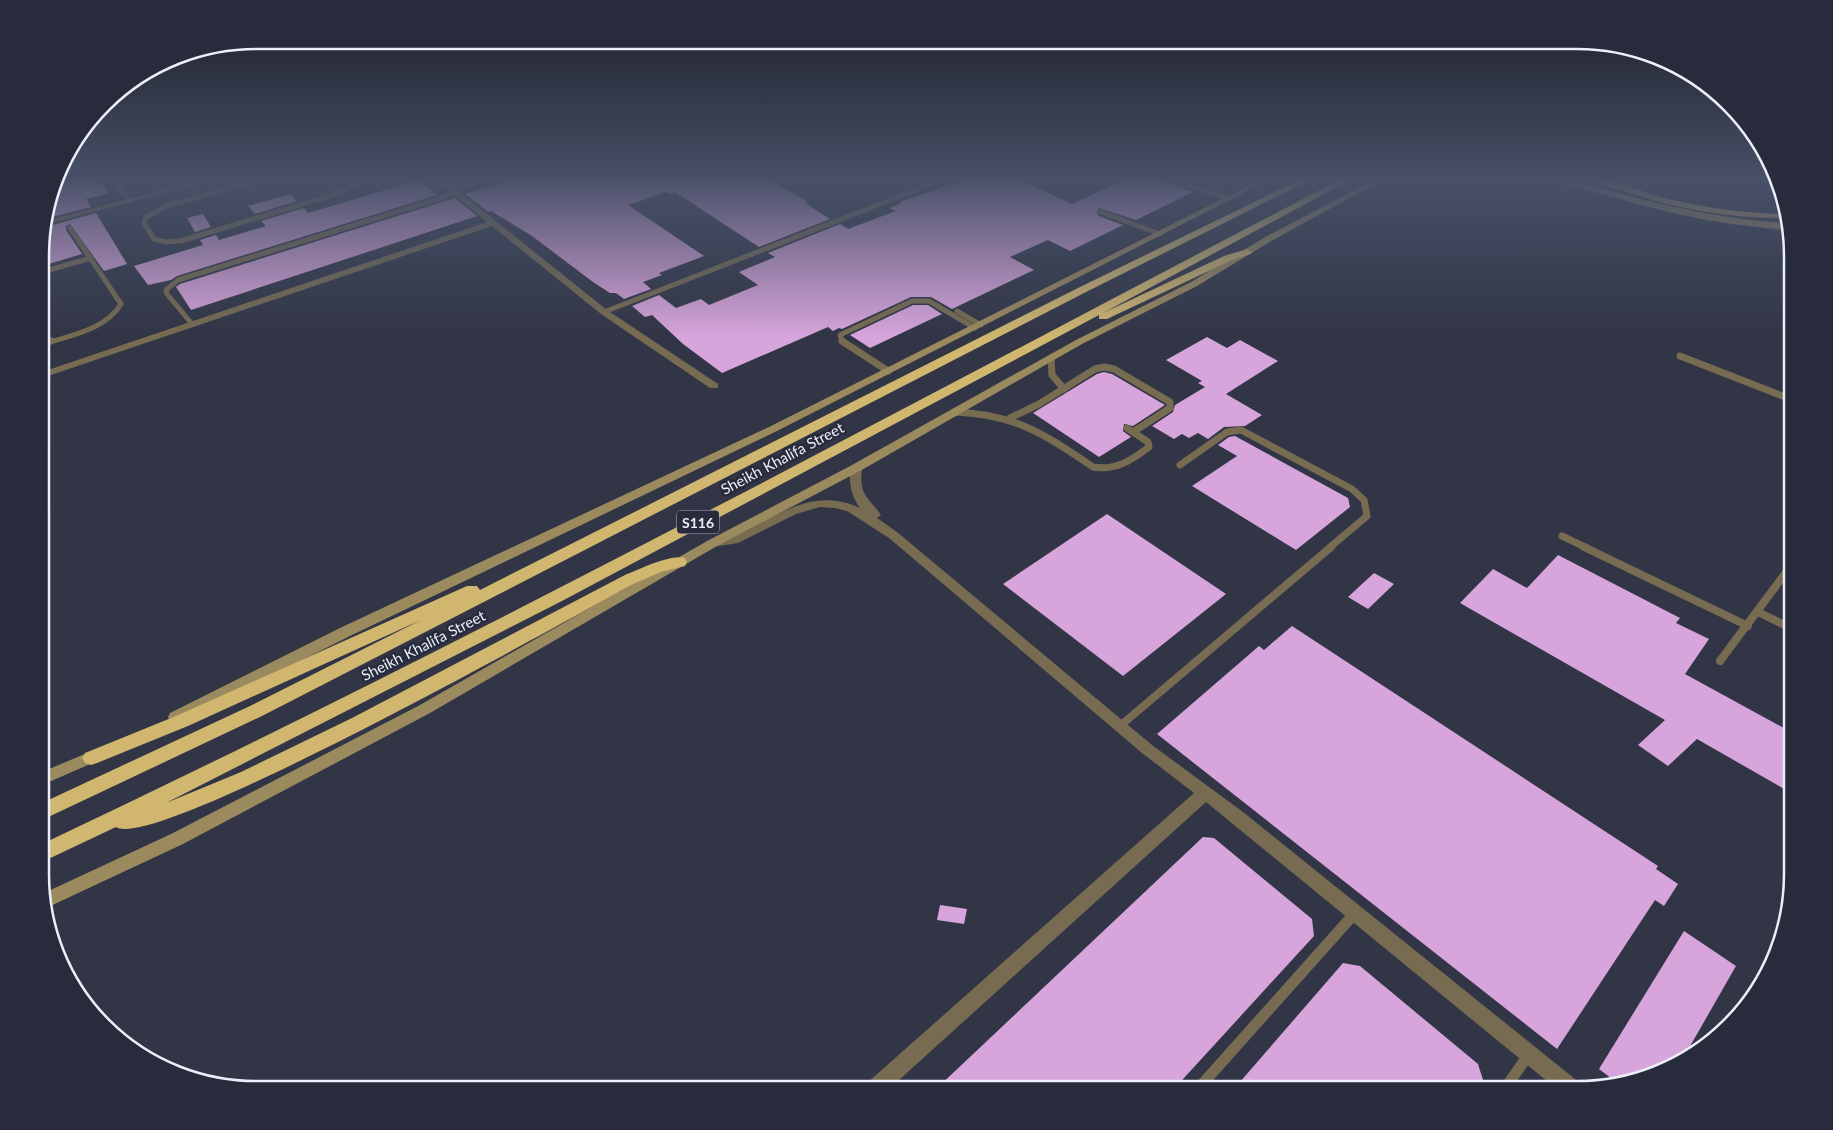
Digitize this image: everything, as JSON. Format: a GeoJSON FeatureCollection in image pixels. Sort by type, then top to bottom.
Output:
{"type":"FeatureCollection","features":[{"type":"Feature","properties":{"kind":"highway","name":"Sheikh Khalifa Street"},"geometry":{"type":"LineString","coordinates":[[49,809],[256,711],[1200,232]]}},
{"type":"Feature","properties":{"kind":"highway","name":"Sheikh Khalifa Street"},"geometry":{"type":"LineString","coordinates":[[49,850],[179,789],[432,661],[1066,329],[1118,299],[1245,232]]}},
{"type":"Feature","properties":{"kind":"highway"},"geometry":{"type":"LineString","coordinates":[[1066,329],[1110,314],[1228,258],[1247,252]]}},
{"type":"Feature","properties":{"kind":"highway"},"geometry":{"type":"LineString","coordinates":[[102,825],[156,814],[218,792],[383,711],[628,580],[657,568],[680,562]]}},
{"type":"Feature","properties":{"kind":"highway"},"geometry":{"type":"LineString","coordinates":[[91,758],[182,721],[458,596],[489,584],[519,576]]}},
{"type":"Feature","properties":{"kind":"main road"},"geometry":{"type":"LineString","coordinates":[[49,776],[91,758],[345,632],[774,429],[1164,232]]}},
{"type":"Feature","properties":{"kind":"main road"},"geometry":{"type":"LineString","coordinates":[[50,898],[177,839],[348,750],[547,641],[713,543],[856,468],[1051,358],[1194,284],[1283,232]]}},
{"type":"Feature","properties":{"kind":"street"},"geometry":{"type":"LineString","coordinates":[[49,373],[466,232]]}},
{"type":"Feature","properties":{"kind":"street"},"geometry":{"type":"LineString","coordinates":[[503,232],[604,312],[714,386]]}},
{"type":"Feature","properties":{"kind":"street"},"geometry":{"type":"LineString","coordinates":[[856,468],[855,488],[859,498],[893,535]]}},
{"type":"Feature","properties":{"kind":"street"},"geometry":{"type":"LineString","coordinates":[[713,543],[737,539],[797,508],[821,503],[837,504],[852,508],[893,535],[1120,726],[1355,913],[1561,1081]]}},
{"type":"Feature","properties":{"kind":"street"},"geometry":{"type":"LineString","coordinates":[[884,1081],[1205,793]]}},
{"type":"Feature","properties":{"kind":"lane"},"geometry":{"type":"LineString","coordinates":[[49,342],[96,325],[119,309],[120,299],[73,232]]}},
{"type":"Feature","properties":{"kind":"lane"},"geometry":{"type":"LineString","coordinates":[[149,232],[154,239],[165,242],[181,241],[212,232]]}},
{"type":"Feature","properties":{"kind":"lane"},"geometry":{"type":"LineString","coordinates":[[192,324],[167,294],[166,290],[178,280],[328,232]]}},
{"type":"Feature","properties":{"kind":"lane"},"geometry":{"type":"LineString","coordinates":[[604,312],[808,232]]}},
{"type":"Feature","properties":{"kind":"lane"},"geometry":{"type":"LineString","coordinates":[[1154,232],[1160,234]]}},
{"type":"Feature","properties":{"kind":"lane"},"geometry":{"type":"LineString","coordinates":[[49,270],[91,258]]}},
{"type":"Feature","properties":{"kind":"lane"},"geometry":{"type":"LineString","coordinates":[[932,297],[978,326]]}},
{"type":"Feature","properties":{"kind":"lane"},"geometry":{"type":"LineString","coordinates":[[888,371],[840,341],[840,335],[920,299],[929,301],[978,326]]}},
{"type":"Feature","properties":{"kind":"lane"},"geometry":{"type":"LineString","coordinates":[[1680,356],[1784,397]]}},
{"type":"Feature","properties":{"kind":"lane"},"geometry":{"type":"LineString","coordinates":[[1051,358],[1052,375],[1063,388]]}},
{"type":"Feature","properties":{"kind":"lane"},"geometry":{"type":"LineString","coordinates":[[954,412],[982,413],[1010,418],[1034,428],[1093,467],[1102,469],[1119,467],[1149,448],[1148,442],[1130,430],[1170,408],[1170,402],[1109,367],[1095,369],[1039,404],[1010,418]]}},
{"type":"Feature","properties":{"kind":"lane"},"geometry":{"type":"LineString","coordinates":[[1120,726],[1367,516],[1366,502],[1352,489],[1241,430],[1227,432],[1180,465]]}},
{"type":"Feature","properties":{"kind":"lane"},"geometry":{"type":"LineString","coordinates":[[1562,536],[1748,626]]}},
{"type":"Feature","properties":{"kind":"lane"},"geometry":{"type":"LineString","coordinates":[[1720,660],[1748,626],[1784,575]]}},
{"type":"Feature","properties":{"kind":"lane"},"geometry":{"type":"LineString","coordinates":[[1758,612],[1784,625]]}},
{"type":"Feature","properties":{"kind":"lane"},"geometry":{"type":"LineString","coordinates":[[1205,1081],[1355,913]]}},
{"type":"Feature","properties":{"kind":"lane"},"geometry":{"type":"LineString","coordinates":[[1510,1081],[1529,1054]]}},
{"type":"Feature","properties":{"kind":"building"},"geometry":{"type":"Polygon","coordinates":[[[50,232],[67,232],[82,254],[49,264],[50,232]]]}},
{"type":"Feature","properties":{"kind":"building"},"geometry":{"type":"Polygon","coordinates":[[[76,232],[107,232],[127,264],[104,271],[76,232]]]}},
{"type":"Feature","properties":{"kind":"building"},"geometry":{"type":"Polygon","coordinates":[[[247,232],[319,232],[177,276],[171,280],[148,285],[134,266],[203,245],[200,240],[216,235],[219,240],[247,232]]]}},
{"type":"Feature","properties":{"kind":"building"},"geometry":{"type":"Polygon","coordinates":[[[347,232],[429,232],[191,310],[176,287],[180,284],[347,232]]]}},
{"type":"Feature","properties":{"kind":"building"},"geometry":{"type":"Polygon","coordinates":[[[525,232],[668,232],[704,256],[659,273],[662,275],[643,282],[651,289],[624,299],[593,282],[525,232]]]}},
{"type":"Feature","properties":{"kind":"building"},"geometry":{"type":"Polygon","coordinates":[[[736,232],[798,232],[759,247],[736,232]]]}},
{"type":"Feature","properties":{"kind":"building"},"geometry":{"type":"Polygon","coordinates":[[[821,232],[1109,232],[1070,251],[1048,240],[1010,257],[1034,270],[952,309],[931,297],[911,297],[842,329],[839,328],[833,331],[828,327],[722,373],[683,344],[652,315],[645,317],[632,306],[659,295],[676,308],[701,299],[709,305],[758,285],[739,272],[775,257],[768,253],[821,232]]]}},
{"type":"Feature","properties":{"kind":"building"},"geometry":{"type":"Polygon","coordinates":[[[913,305],[928,305],[942,314],[870,348],[850,335],[913,305]]]}},
{"type":"Feature","properties":{"kind":"building"},"geometry":{"type":"Polygon","coordinates":[[[1207,337],[1227,348],[1240,340],[1278,361],[1226,394],[1262,415],[1245,426],[1224,427],[1208,439],[1198,433],[1189,438],[1182,434],[1174,439],[1152,426],[1173,412],[1175,405],[1205,387],[1198,383],[1202,381],[1166,360],[1207,337]]]}},
{"type":"Feature","properties":{"kind":"building"},"geometry":{"type":"Polygon","coordinates":[[[1104,372],[1112,374],[1165,405],[1133,426],[1124,424],[1123,431],[1131,437],[1099,457],[1033,413],[1097,374],[1104,372]]]}},
{"type":"Feature","properties":{"kind":"building"},"geometry":{"type":"Polygon","coordinates":[[[1235,436],[1348,498],[1350,507],[1296,550],[1192,486],[1237,456],[1218,445],[1229,437],[1235,436]]]}},
{"type":"Feature","properties":{"kind":"building"},"geometry":{"type":"Polygon","coordinates":[[[1107,514],[1226,594],[1123,676],[1003,584],[1107,514]]]}},
{"type":"Feature","properties":{"kind":"building"},"geometry":{"type":"Polygon","coordinates":[[[1558,555],[1680,618],[1676,623],[1709,639],[1685,674],[1784,728],[1784,789],[1697,739],[1668,766],[1638,745],[1665,720],[1460,603],[1493,569],[1527,588],[1558,555]]]}},
{"type":"Feature","properties":{"kind":"building"},"geometry":{"type":"Polygon","coordinates":[[[1374,573],[1394,584],[1368,609],[1348,597],[1374,573]]]}},
{"type":"Feature","properties":{"kind":"building"},"geometry":{"type":"Polygon","coordinates":[[[1292,626],[1658,866],[1656,869],[1678,884],[1664,906],[1655,900],[1557,1049],[1157,734],[1259,646],[1264,650],[1292,626]]]}},
{"type":"Feature","properties":{"kind":"building"},"geometry":{"type":"Polygon","coordinates":[[[1203,837],[1214,838],[1312,919],[1314,936],[1181,1081],[945,1081],[1203,837]]]}},
{"type":"Feature","properties":{"kind":"building"},"geometry":{"type":"Polygon","coordinates":[[[940,905],[967,909],[964,924],[937,920],[940,905]]]}},
{"type":"Feature","properties":{"kind":"building"},"geometry":{"type":"Polygon","coordinates":[[[1684,931],[1736,966],[1689,1048],[1657,1066],[1618,1077],[1611,1078],[1599,1069],[1684,931]]]}},
{"type":"Feature","properties":{"kind":"building"},"geometry":{"type":"Polygon","coordinates":[[[1343,963],[1360,966],[1478,1064],[1483,1081],[1241,1081],[1343,963]]]}}]}
